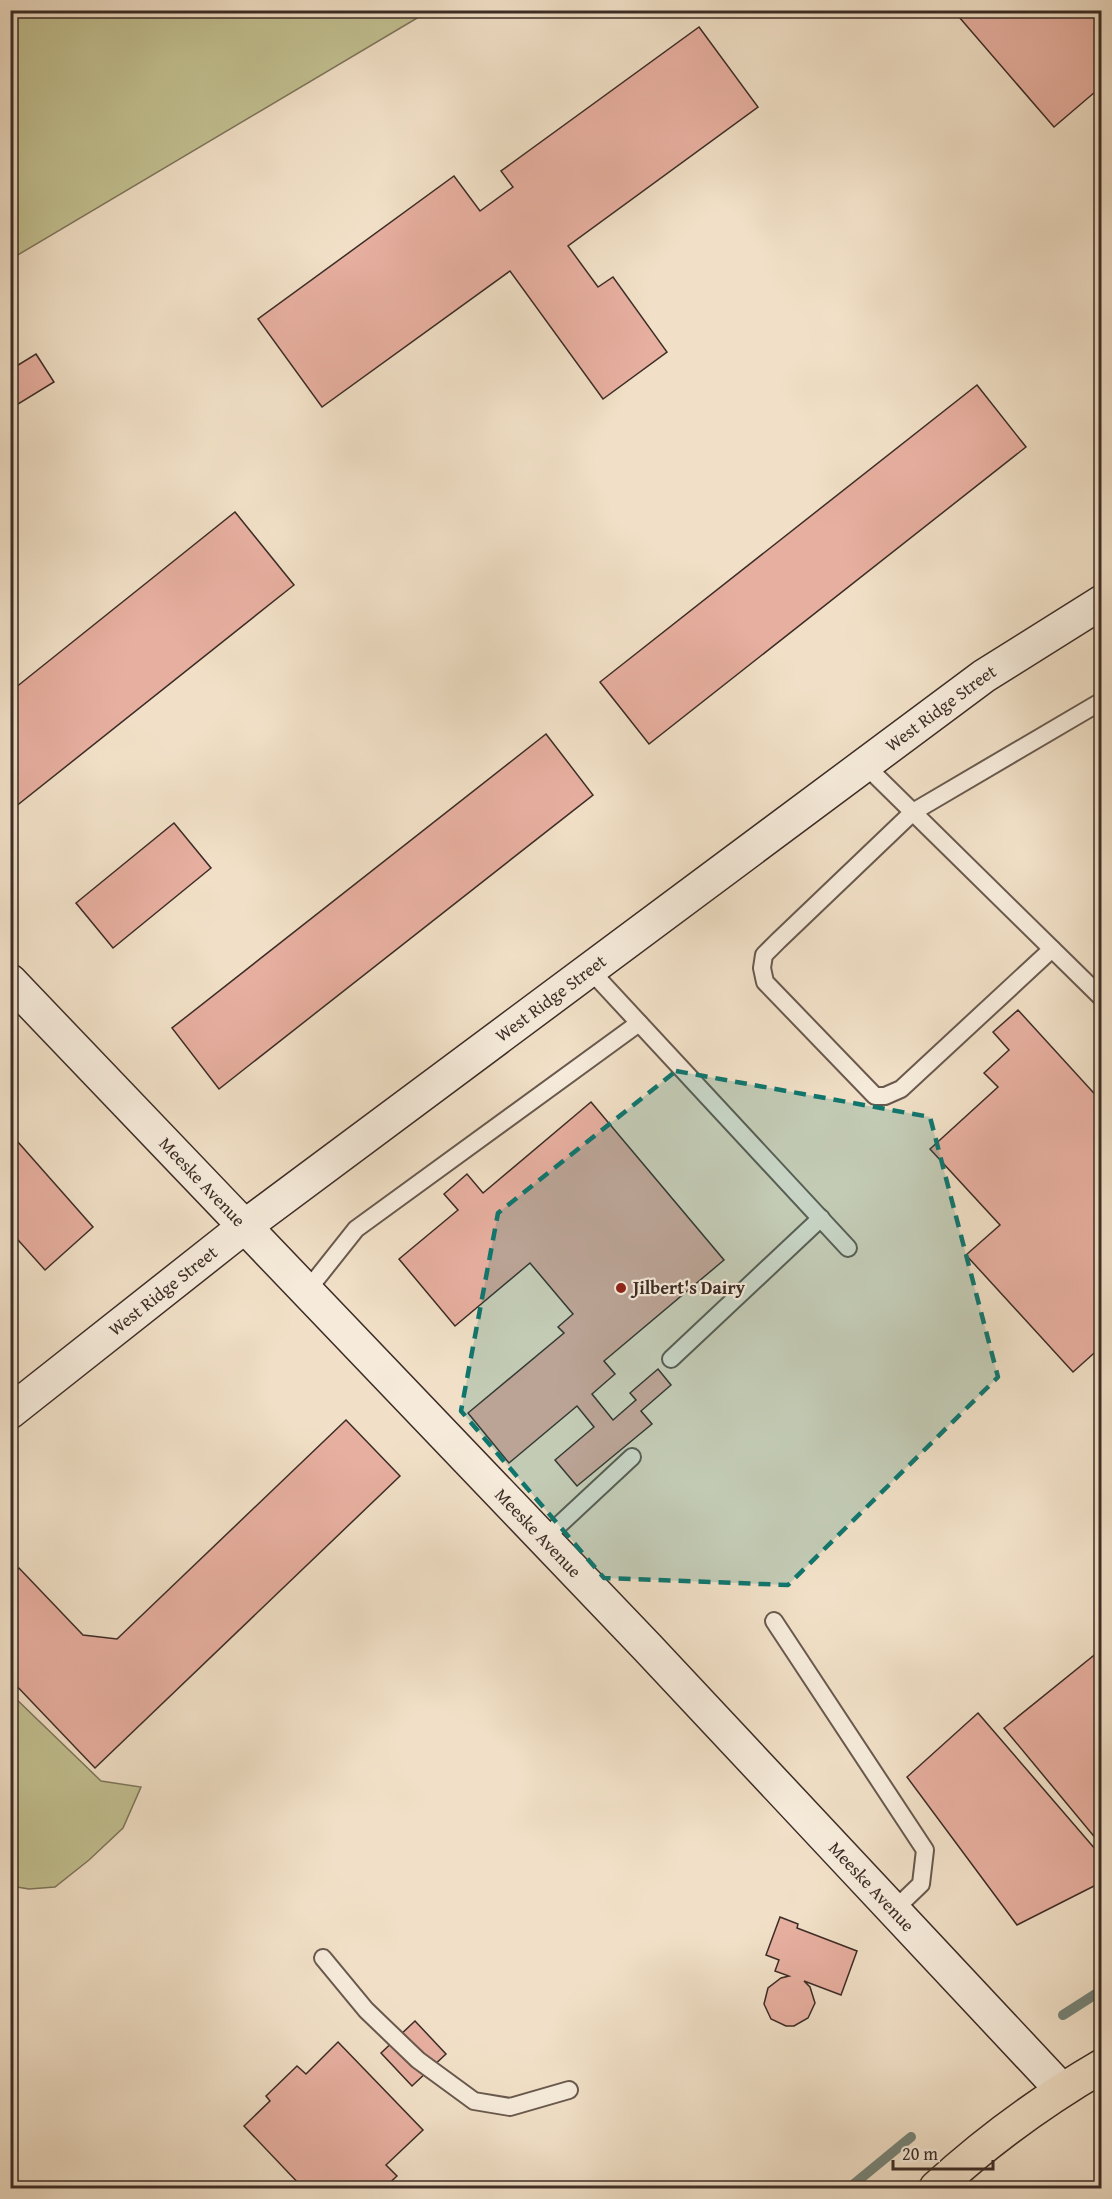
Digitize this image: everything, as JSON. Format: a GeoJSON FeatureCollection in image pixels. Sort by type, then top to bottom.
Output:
{"type":"FeatureCollection","features":[{"type":"Feature","properties":{"kind":"main road"},"geometry":{"type":"LineString","coordinates":[[936,2188],[973,2154],[1061,2089],[1101,2066]]}},
{"type":"Feature","properties":{"kind":"street","name":"West Ridge Street"},"geometry":{"type":"LineString","coordinates":[[10,1412],[244,1227],[984,675],[1101,602]]}},
{"type":"Feature","properties":{"kind":"street","name":"Meeske Avenue"},"geometry":{"type":"LineString","coordinates":[[10,981],[544,1539],[1061,2089]]}},
{"type":"Feature","properties":{"kind":"lane"},"geometry":{"type":"LineString","coordinates":[[1052,950],[901,1089],[885,1096],[875,1096],[867,1089],[765,982],[762,968],[764,955],[912,812],[1101,702]]}},
{"type":"Feature","properties":{"kind":"lane"},"geometry":{"type":"LineString","coordinates":[[864,765],[1101,999]]}},
{"type":"Feature","properties":{"kind":"lane"},"geometry":{"type":"LineString","coordinates":[[590,970],[848,1248]]}},
{"type":"Feature","properties":{"kind":"lane"},"geometry":{"type":"LineString","coordinates":[[306,1292],[356,1229],[639,1023]]}},
{"type":"Feature","properties":{"kind":"lane"},"geometry":{"type":"LineString","coordinates":[[671,1359],[821,1218]]}},
{"type":"Feature","properties":{"kind":"lane"},"geometry":{"type":"LineString","coordinates":[[544,1539],[632,1457]]}},
{"type":"Feature","properties":{"kind":"lane"},"geometry":{"type":"LineString","coordinates":[[774,1622],[925,1850],[921,1884],[894,1910]]}},
{"type":"Feature","properties":{"kind":"lane"},"geometry":{"type":"LineString","coordinates":[[323,1958],[366,2010],[418,2060],[474,2101],[510,2107],[570,2090]]}},
{"type":"Feature","properties":{"kind":"highlighted area"},"geometry":{"type":"Polygon","coordinates":[[[676,1071],[930,1117],[998,1377],[788,1585],[604,1578],[461,1411],[498,1213],[676,1071]]]}},
{"type":"Feature","properties":{"kind":"shaded area"},"geometry":{"type":"Polygon","coordinates":[[[11,10],[429,10],[429,11],[11,259],[11,10]]]}},
{"type":"Feature","properties":{"kind":"shaded area"},"geometry":{"type":"Polygon","coordinates":[[[10,1693],[101,1781],[141,1787],[123,1828],[89,1860],[55,1887],[29,1889],[11,1886],[10,1693]]]}},
{"type":"Feature","properties":{"kind":"building"},"geometry":{"type":"Polygon","coordinates":[[[953,10],[1090,10],[1102,24],[1102,86],[1054,127],[953,10]]]}},
{"type":"Feature","properties":{"kind":"building"},"geometry":{"type":"Polygon","coordinates":[[[699,27],[758,107],[568,246],[598,287],[613,277],[667,352],[603,399],[510,271],[322,407],[258,319],[454,176],[480,211],[513,187],[501,171],[699,27]]]}},
{"type":"Feature","properties":{"kind":"building"},"geometry":{"type":"Polygon","coordinates":[[[36,354],[54,382],[10,409],[10,370],[36,354]]]}},
{"type":"Feature","properties":{"kind":"building"},"geometry":{"type":"Polygon","coordinates":[[[977,385],[1026,447],[649,744],[600,682],[977,385]]]}},
{"type":"Feature","properties":{"kind":"building"},"geometry":{"type":"Polygon","coordinates":[[[235,512],[294,585],[10,811],[10,692],[235,512]]]}},
{"type":"Feature","properties":{"kind":"building"},"geometry":{"type":"Polygon","coordinates":[[[546,734],[593,795],[219,1089],[172,1028],[546,734]]]}},
{"type":"Feature","properties":{"kind":"building"},"geometry":{"type":"Polygon","coordinates":[[[174,823],[211,868],[113,948],[76,903],[174,823]]]}},
{"type":"Feature","properties":{"kind":"building"},"geometry":{"type":"Polygon","coordinates":[[[1018,1010],[1102,1102],[1102,1346],[1073,1372],[966,1255],[1000,1225],[930,1149],[998,1087],[984,1073],[1009,1050],[993,1032],[1018,1010]]]}},
{"type":"Feature","properties":{"kind":"building","name":"Jilbert's Dairy"},"geometry":{"type":"Polygon","coordinates":[[[591,1102],[724,1260],[604,1361],[615,1374],[592,1394],[613,1420],[636,1400],[630,1393],[658,1369],[671,1385],[641,1411],[652,1424],[577,1486],[555,1460],[594,1427],[577,1406],[509,1463],[468,1413],[564,1333],[558,1327],[573,1314],[530,1263],[455,1326],[399,1259],[458,1210],[444,1194],[467,1174],[483,1193],[591,1102]]]}},
{"type":"Feature","properties":{"kind":"building"},"geometry":{"type":"Polygon","coordinates":[[[10,1133],[93,1227],[45,1270],[10,1231],[10,1133]]]}},
{"type":"Feature","properties":{"kind":"building"},"geometry":{"type":"Polygon","coordinates":[[[346,1420],[400,1476],[95,1768],[10,1679],[10,1577],[19,1568],[83,1635],[117,1639],[346,1420]]]}},
{"type":"Feature","properties":{"kind":"building"},"geometry":{"type":"Polygon","coordinates":[[[1098,1652],[1102,1657],[1102,1846],[1004,1728],[1098,1652]]]}},
{"type":"Feature","properties":{"kind":"building"},"geometry":{"type":"Polygon","coordinates":[[[978,1713],[1102,1857],[1102,1882],[1017,1925],[907,1777],[978,1713]]]}},
{"type":"Feature","properties":{"kind":"building"},"geometry":{"type":"Polygon","coordinates":[[[780,1917],[798,1924],[797,1928],[857,1951],[841,1995],[804,1981],[810,1987],[815,2003],[808,2018],[794,2026],[786,2026],[771,2019],[764,2004],[768,1988],[781,1978],[789,1976],[775,1971],[779,1960],[766,1955],[780,1917]]]}},
{"type":"Feature","properties":{"kind":"building"},"geometry":{"type":"Polygon","coordinates":[[[415,2021],[446,2054],[412,2086],[381,2053],[415,2021]]]}},
{"type":"Feature","properties":{"kind":"building"},"geometry":{"type":"Polygon","coordinates":[[[338,2042],[423,2130],[386,2165],[397,2176],[384,2188],[303,2188],[244,2126],[270,2101],[266,2096],[297,2066],[306,2074],[338,2042]]]}},
{"type":"Feature","properties":{"kind":"waterway"},"geometry":{"type":"LineString","coordinates":[[1063,2015],[1102,1990]]}},
{"type":"Feature","properties":{"kind":"waterway"},"geometry":{"type":"LineString","coordinates":[[849,2188],[911,2137]]}},
{"type":"Feature","properties":{"kind":"place","name":"Jilbert's Dairy"},"geometry":{"type":"Point","coordinates":[621,1288]}}]}
